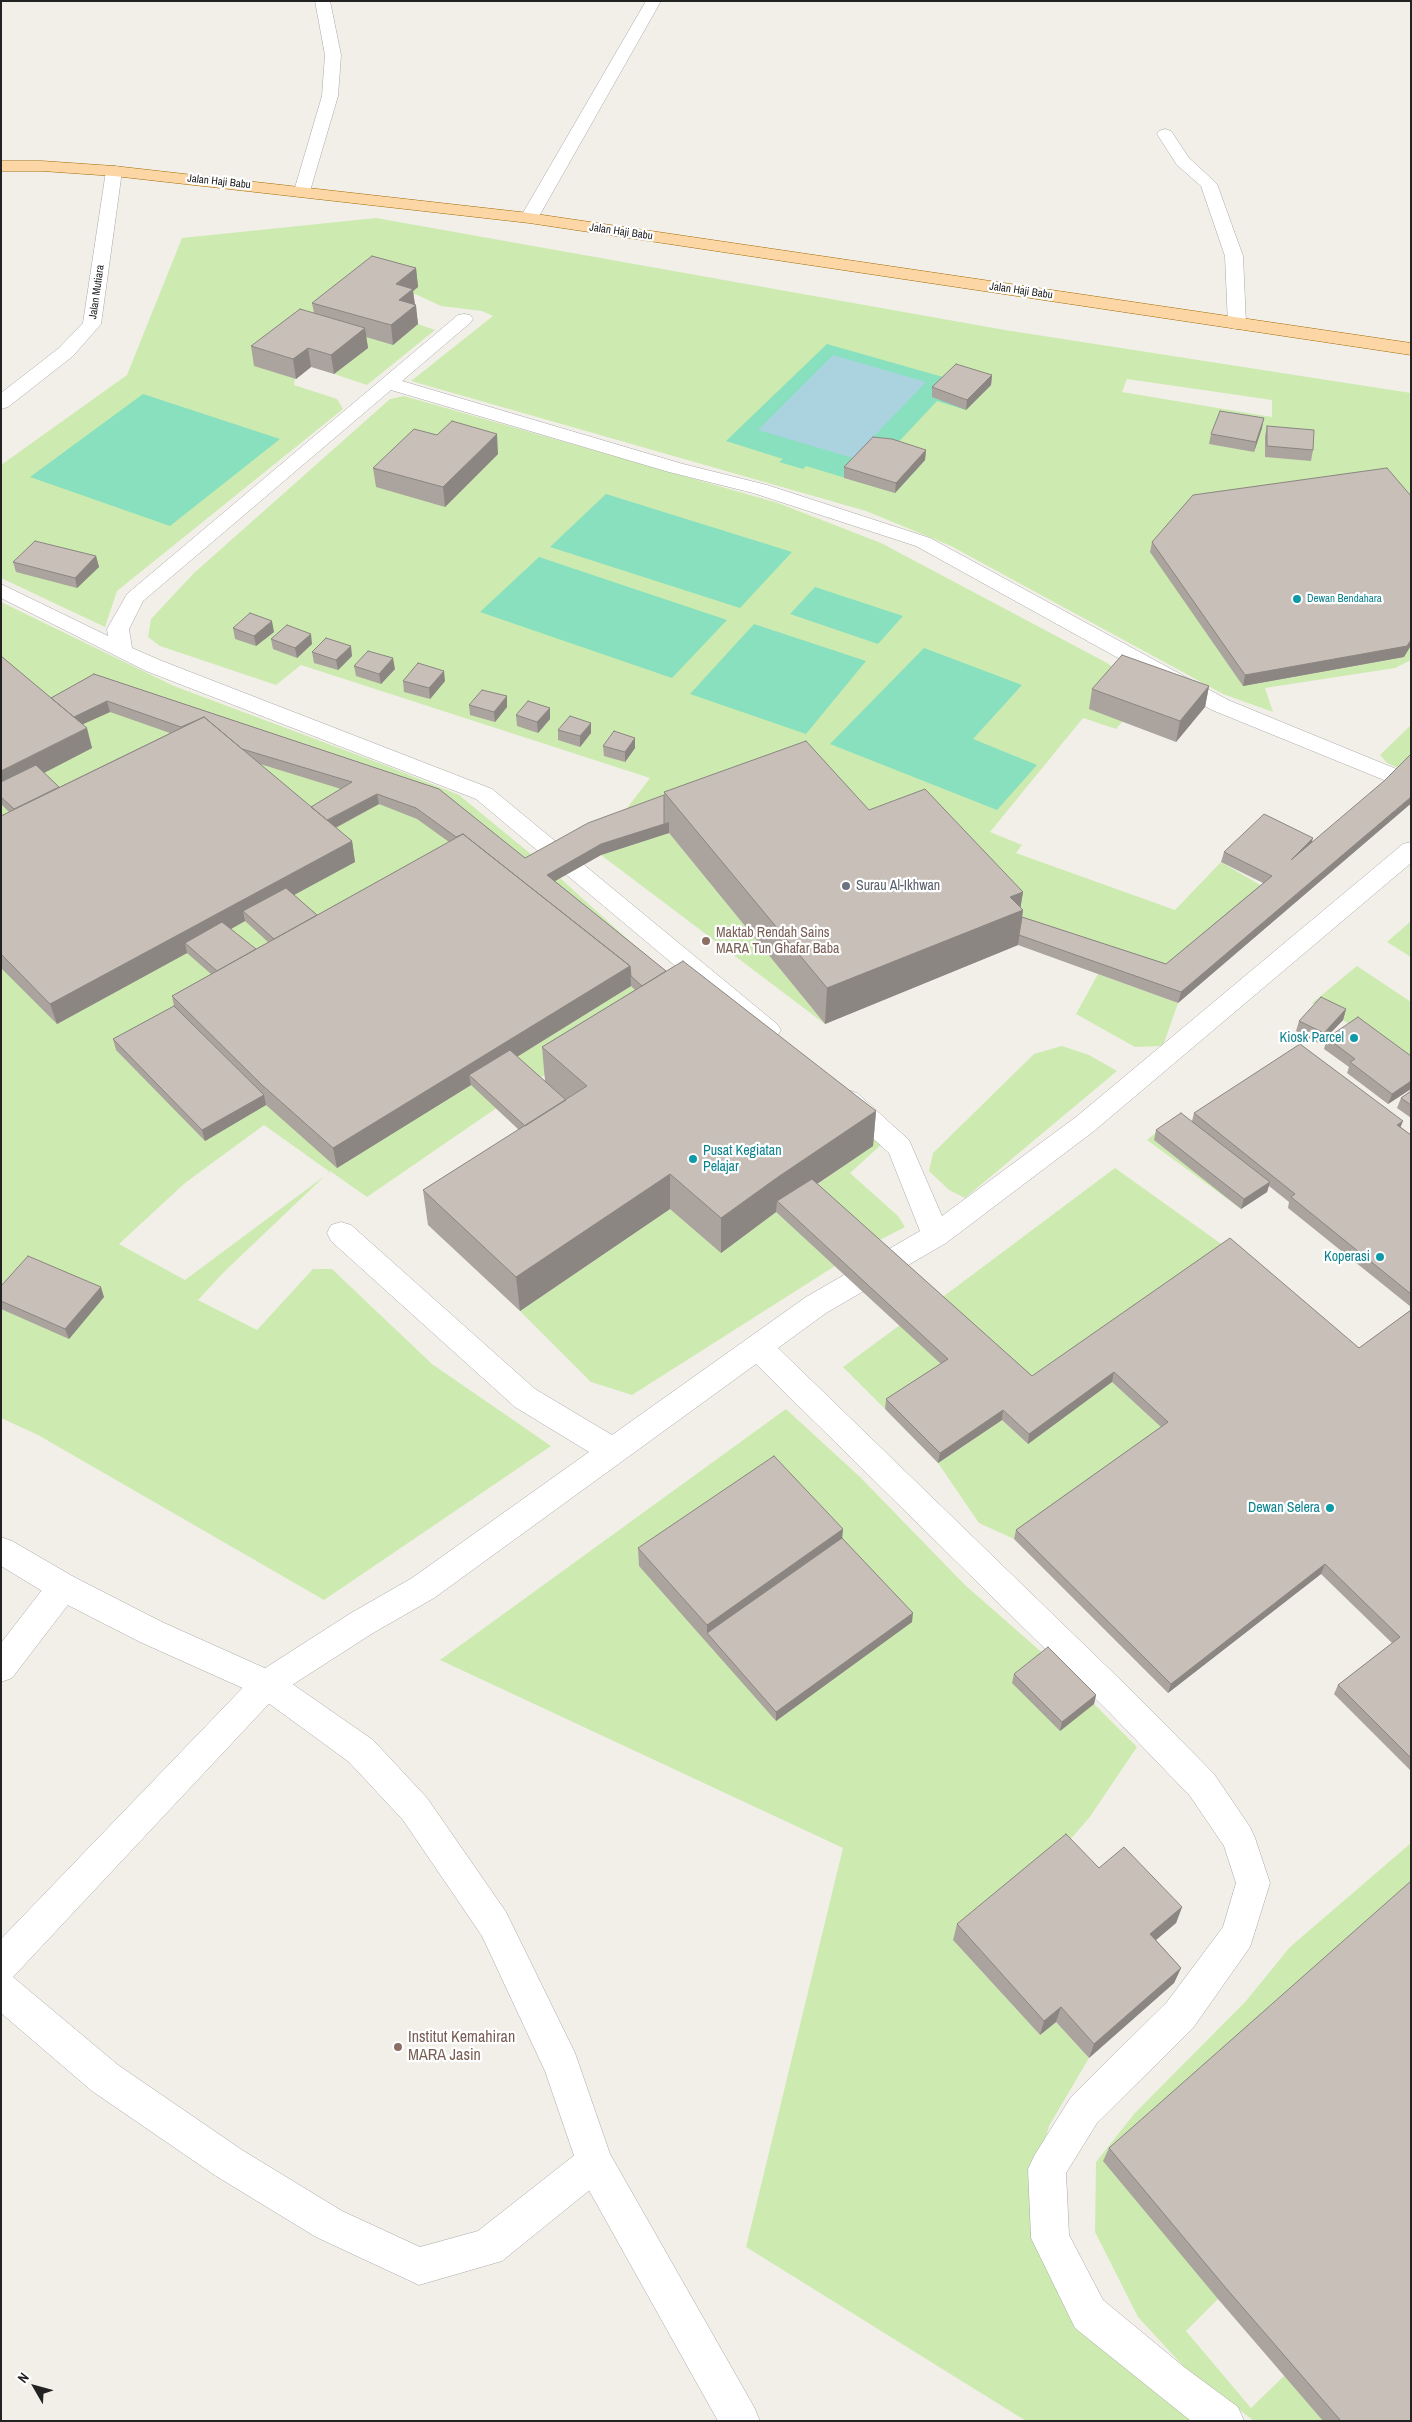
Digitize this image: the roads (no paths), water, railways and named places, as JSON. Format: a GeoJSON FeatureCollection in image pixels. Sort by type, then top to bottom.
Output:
{"type":"FeatureCollection","features":[{"type":"Feature","properties":{"kind":"main road","name":"Jalan Haji Babu"},"geometry":{"type":"LineString","coordinates":[[1,166],[42,166],[114,171],[529,218],[1411,350]]}},
{"type":"Feature","properties":{"kind":"street"},"geometry":{"type":"LineString","coordinates":[[302,191],[330,96],[333,55],[322,1]]}},
{"type":"Feature","properties":{"kind":"street"},"geometry":{"type":"LineString","coordinates":[[529,218],[654,1]]}},
{"type":"Feature","properties":{"kind":"street"},"geometry":{"type":"LineString","coordinates":[[1165,134],[1183,161],[1209,184],[1234,256],[1237,324]]}},
{"type":"Feature","properties":{"kind":"street","name":"Jalan Mutiara"},"geometry":{"type":"LineString","coordinates":[[1,403],[66,352],[92,324],[114,171]]}},
{"type":"Feature","properties":{"kind":"street"},"geometry":{"type":"LineString","coordinates":[[122,651],[118,629],[134,598],[390,384],[464,319]]}},
{"type":"Feature","properties":{"kind":"street"},"geometry":{"type":"LineString","coordinates":[[390,384],[676,468],[760,489],[923,542],[1220,704],[1411,784]]}},
{"type":"Feature","properties":{"kind":"street"},"geometry":{"type":"LineString","coordinates":[[1,590],[154,666],[484,794],[728,994],[780,1041]]}},
{"type":"Feature","properties":{"kind":"street"},"geometry":{"type":"LineString","coordinates":[[1,1964],[268,1684],[362,1623],[423,1588],[816,1305],[936,1235],[1086,1124],[1411,850]]}},
{"type":"Feature","properties":{"kind":"street"},"geometry":{"type":"LineString","coordinates":[[833,1087],[900,1146],[936,1235]]}},
{"type":"Feature","properties":{"kind":"street"},"geometry":{"type":"LineString","coordinates":[[341,1233],[525,1398],[614,1451]]}},
{"type":"Feature","properties":{"kind":"street"},"geometry":{"type":"LineString","coordinates":[[758,1347],[1122,1703],[1202,1785],[1238,1838],[1253,1883],[1238,1935],[1180,2015],[1084,2110],[1047,2170],[1050,2238],[1090,2314],[1170,2380],[1224,2421]]}},
{"type":"Feature","properties":{"kind":"street"},"geometry":{"type":"LineString","coordinates":[[1,1550],[63,1587],[151,1632],[268,1684],[361,1751],[415,1809],[489,1917],[562,2066],[594,2163],[740,2421]]}},
{"type":"Feature","properties":{"kind":"street"},"geometry":{"type":"LineString","coordinates":[[1,1668],[63,1587]]}},
{"type":"Feature","properties":{"kind":"street"},"geometry":{"type":"LineString","coordinates":[[1,1990],[105,2078],[229,2163],[329,2224],[419,2266],[488,2247],[594,2163]]}},
{"type":"Feature","properties":{"kind":"water"},"geometry":{"type":"Polygon","coordinates":[[[833,355],[926,382],[853,458],[758,430],[833,355]]]}},
{"type":"Feature","properties":{"kind":"place","name":"Dewan Bendahara"},"geometry":{"type":"Point","coordinates":[1297,599]}},
{"type":"Feature","properties":{"kind":"place","name":"Surau Al-Ikhwan"},"geometry":{"type":"Point","coordinates":[846,886]}},
{"type":"Feature","properties":{"kind":"place","name":"Maktab Rendah Sains MARA Tun Ghafar Baba"},"geometry":{"type":"Point","coordinates":[706,941]}},
{"type":"Feature","properties":{"kind":"place","name":"Kiosk Parcel"},"geometry":{"type":"Point","coordinates":[1354,1038]}},
{"type":"Feature","properties":{"kind":"place","name":"Pusat Kegiatan Pelajar"},"geometry":{"type":"Point","coordinates":[693,1159]}},
{"type":"Feature","properties":{"kind":"place","name":"Koperasi"},"geometry":{"type":"Point","coordinates":[1380,1257]}},
{"type":"Feature","properties":{"kind":"place","name":"Dewan Selera"},"geometry":{"type":"Point","coordinates":[1330,1508]}},
{"type":"Feature","properties":{"kind":"place","name":"Institut Kemahiran MARA Jasin"},"geometry":{"type":"Point","coordinates":[398,2047]}}]}
